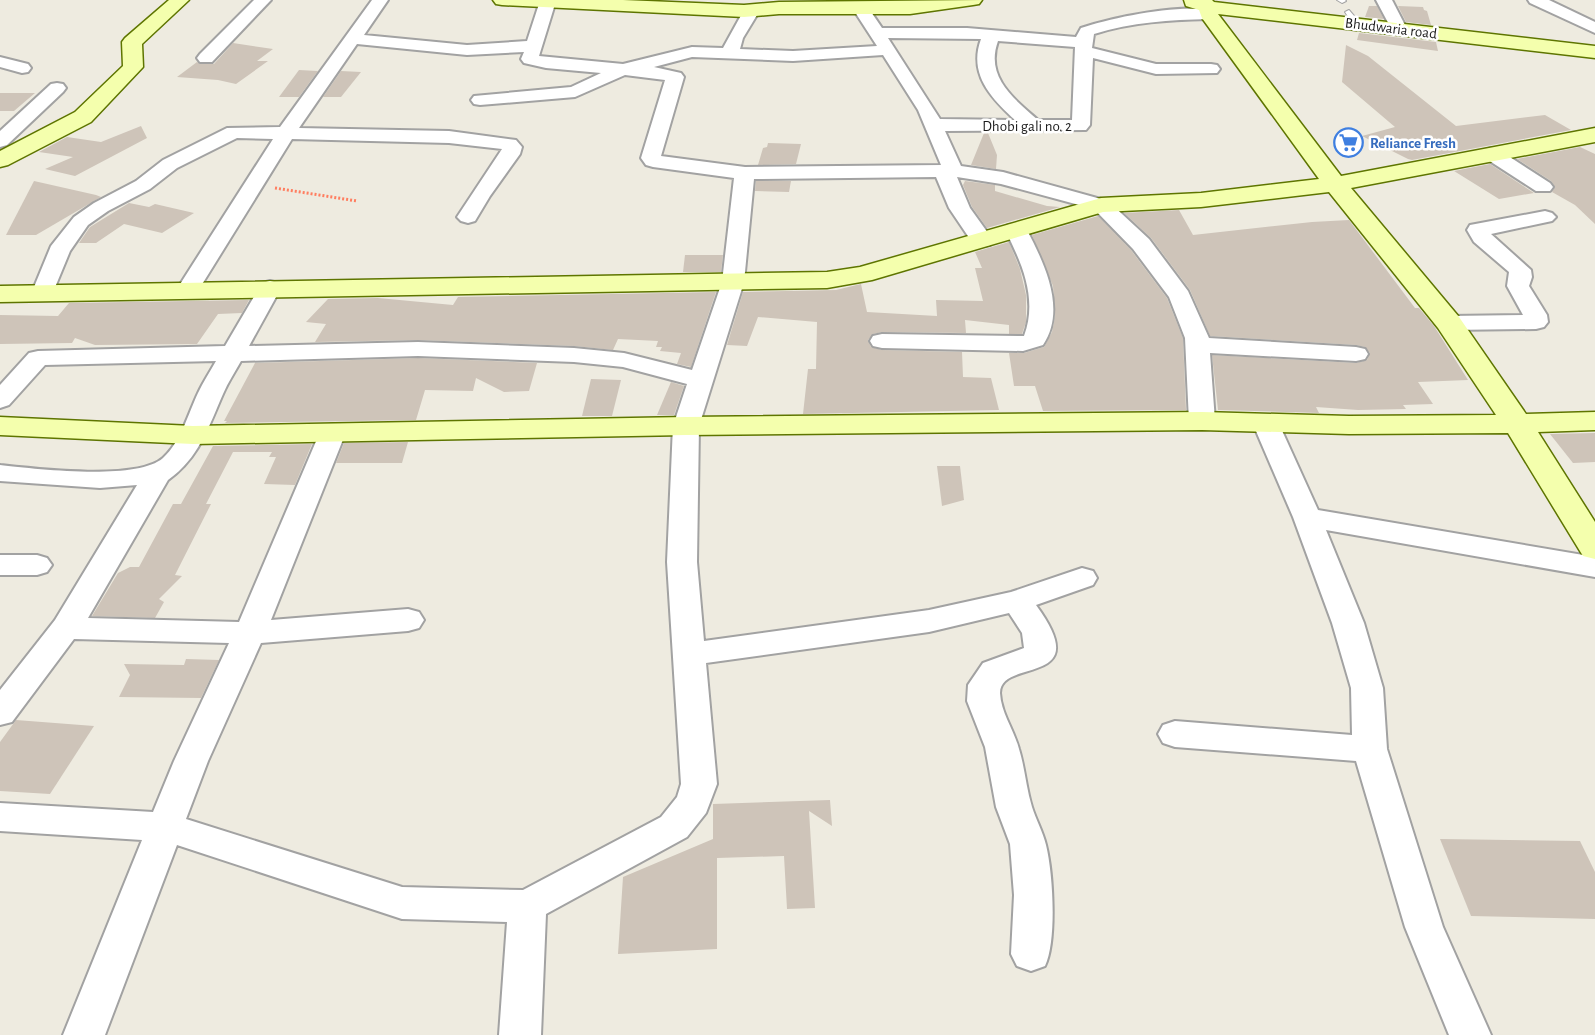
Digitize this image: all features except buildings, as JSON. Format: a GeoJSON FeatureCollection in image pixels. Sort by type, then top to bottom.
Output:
{"type":"FeatureCollection","features":[{"type":"Feature","properties":{"kind":"street"},"geometry":{"type":"LineString","coordinates":[[0,160],[83,117],[133,67],[132,42],[180,0]]}},
{"type":"Feature","properties":{"kind":"street"},"geometry":{"type":"LineString","coordinates":[[206,58],[263,0]]}},
{"type":"Feature","properties":{"kind":"street"},"geometry":{"type":"LineString","coordinates":[[188,289],[285,135],[380,0]]}},
{"type":"Feature","properties":{"kind":"street"},"geometry":{"type":"LineString","coordinates":[[502,0],[752,10],[861,9],[973,0]]}},
{"type":"Feature","properties":{"kind":"street"},"geometry":{"type":"LineString","coordinates":[[1384,0],[1399,29]]}},
{"type":"Feature","properties":{"kind":"street"},"geometry":{"type":"LineString","coordinates":[[1536,0],[1595,28]]}},
{"type":"Feature","properties":{"kind":"street"},"geometry":{"type":"LineString","coordinates":[[1573,0],[1595,10]]}},
{"type":"Feature","properties":{"kind":"street"},"geometry":{"type":"LineString","coordinates":[[555,2],[530,59],[663,73],[675,77],[652,161],[745,173],[949,171],[1003,178],[1101,205],[1141,244],[1180,296],[1198,345],[1202,421]]}},
{"type":"Feature","properties":{"kind":"street"},"geometry":{"type":"LineString","coordinates":[[1082,47],[1087,31],[1111,23],[1201,5],[1335,184],[1449,323],[1586,519],[1595,548]]}},
{"type":"Feature","properties":{"kind":"street","name":"Bhudwaria road"},"geometry":{"type":"LineString","coordinates":[[1201,5],[1353,18],[1399,29],[1595,52]]}},
{"type":"Feature","properties":{"kind":"street"},"geometry":{"type":"LineString","coordinates":[[861,9],[927,110],[949,171],[951,194],[964,218],[982,240]]}},
{"type":"Feature","properties":{"kind":"street"},"geometry":{"type":"LineString","coordinates":[[721,71],[735,38],[752,10]]}},
{"type":"Feature","properties":{"kind":"street"},"geometry":{"type":"LineString","coordinates":[[876,33],[967,33],[1082,47],[1156,69],[1211,69]]}},
{"type":"Feature","properties":{"kind":"street"},"geometry":{"type":"LineString","coordinates":[[991,36],[984,56],[993,85],[1001,97],[1032,125]]}},
{"type":"Feature","properties":{"kind":"street"},"geometry":{"type":"LineString","coordinates":[[352,39],[393,41],[467,50],[534,46]]}},
{"type":"Feature","properties":{"kind":"street","name":"Dhobi gali no. 2"},"geometry":{"type":"LineString","coordinates":[[933,125],[1081,125],[1082,47]]}},
{"type":"Feature","properties":{"kind":"street"},"geometry":{"type":"LineString","coordinates":[[480,100],[575,92],[621,70],[692,52],[793,56],[888,50]]}},
{"type":"Feature","properties":{"kind":"street"},"geometry":{"type":"LineString","coordinates":[[0,62],[22,68]]}},
{"type":"Feature","properties":{"kind":"street"},"geometry":{"type":"LineString","coordinates":[[0,141],[57,88]]}},
{"type":"Feature","properties":{"kind":"street"},"geometry":{"type":"LineString","coordinates":[[43,292],[59,251],[81,221],[143,185],[162,168],[229,134],[240,132],[285,135],[449,137],[509,144],[512,147],[510,154],[480,195],[468,217]]}},
{"type":"Feature","properties":{"kind":"street"},"geometry":{"type":"LineString","coordinates":[[2,296],[43,292],[188,289],[827,280],[863,274],[1101,205],[1201,200],[1335,184],[1595,135]]}},
{"type":"Feature","properties":{"kind":"street"},"geometry":{"type":"LineString","coordinates":[[1492,154],[1544,187]]}},
{"type":"Feature","properties":{"kind":"street"},"geometry":{"type":"LineString","coordinates":[[0,817],[166,826],[402,903],[527,906],[674,827],[693,803],[699,784],[682,562],[686,426],[733,282],[745,173]]}},
{"type":"Feature","properties":{"kind":"street"},"geometry":{"type":"LineString","coordinates":[[1449,323],[1536,322],[1535,315],[1518,286],[1521,277],[1520,270],[1478,231],[1545,217]]}},
{"type":"Feature","properties":{"kind":"street"},"geometry":{"type":"LineString","coordinates":[[882,341],[1023,344],[1034,340],[1041,326],[1042,295],[1032,260],[1016,230]]}},
{"type":"Feature","properties":{"kind":"street"},"geometry":{"type":"LineString","coordinates":[[0,713],[66,628],[157,475],[174,463],[193,435],[211,392],[270,288]]}},
{"type":"Feature","properties":{"kind":"street"},"geometry":{"type":"LineString","coordinates":[[1198,345],[1356,354]]}},
{"type":"Feature","properties":{"kind":"street"},"geometry":{"type":"LineString","coordinates":[[0,400],[38,358],[418,349],[574,355],[624,360],[701,380]]}},
{"type":"Feature","properties":{"kind":"street"},"geometry":{"type":"LineString","coordinates":[[0,426],[193,435],[686,426],[1202,421],[1266,424],[1518,424],[1595,421]]}},
{"type":"Feature","properties":{"kind":"street"},"geometry":{"type":"LineString","coordinates":[[1266,424],[1307,517],[1348,623],[1367,688],[1370,749],[1424,927],[1470,1035]]}},
{"type":"Feature","properties":{"kind":"street"},"geometry":{"type":"LineString","coordinates":[[84,1035],[190,761],[250,633],[333,432]]}},
{"type":"Feature","properties":{"kind":"street"},"geometry":{"type":"LineString","coordinates":[[6,476],[100,480],[157,475]]}},
{"type":"Feature","properties":{"kind":"street"},"geometry":{"type":"LineString","coordinates":[[1307,517],[1469,547],[1595,567]]}},
{"type":"Feature","properties":{"kind":"street"},"geometry":{"type":"LineString","coordinates":[[0,565],[37,565]]}},
{"type":"Feature","properties":{"kind":"street"},"geometry":{"type":"LineString","coordinates":[[689,654],[929,621],[1017,601],[1082,578]]}},
{"type":"Feature","properties":{"kind":"street"},"geometry":{"type":"LineString","coordinates":[[1017,601],[1038,631],[1042,642],[1039,655],[994,671],[984,685],[984,701],[1002,747],[1014,807],[1028,844],[1033,896],[1032,954]]}},
{"type":"Feature","properties":{"kind":"street"},"geometry":{"type":"LineString","coordinates":[[66,628],[250,633],[408,620]]}},
{"type":"Feature","properties":{"kind":"street"},"geometry":{"type":"LineString","coordinates":[[1175,734],[1370,749]]}},
{"type":"Feature","properties":{"kind":"street"},"geometry":{"type":"LineString","coordinates":[[520,1035],[527,906]]}},
{"type":"Feature","properties":{"kind":"path"},"geometry":{"type":"LineString","coordinates":[[254,185],[357,201]]}},
{"type":"Feature","properties":{"kind":"place","name":"Reliance Fresh"},"geometry":{"type":"Point","coordinates":[1349,143]}}]}
